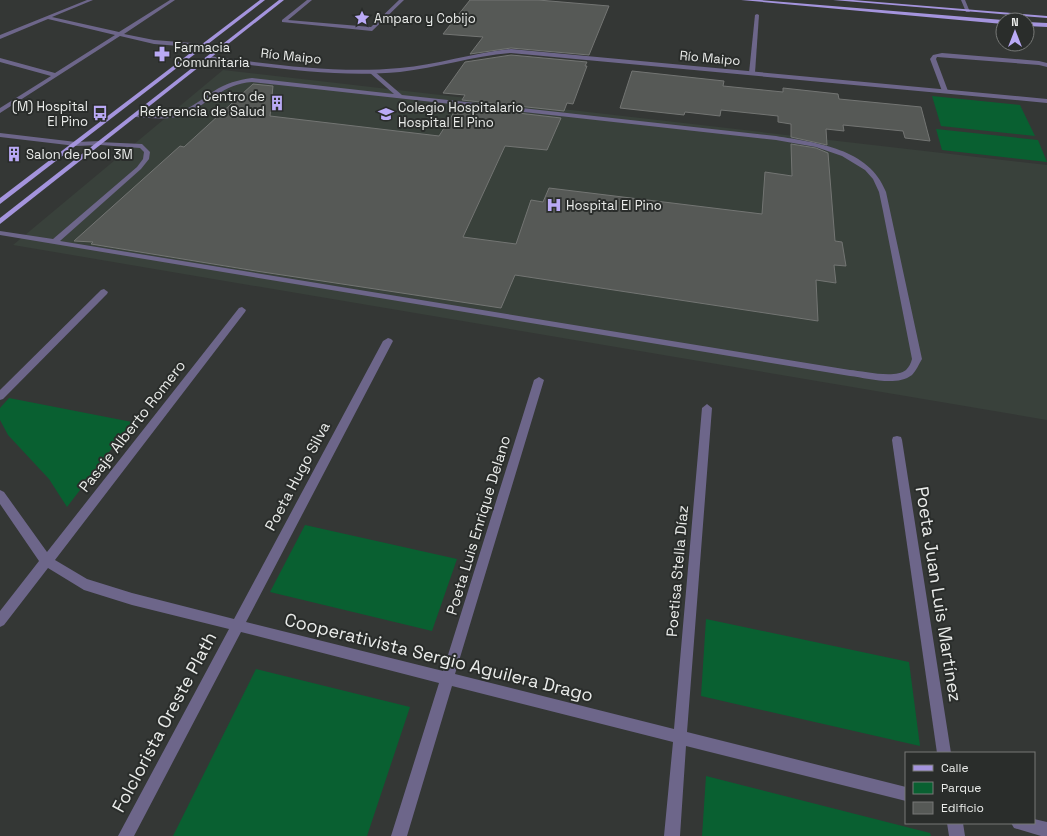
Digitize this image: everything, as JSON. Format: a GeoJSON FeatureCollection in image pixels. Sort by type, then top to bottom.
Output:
{"type":"FeatureCollection","features":[{"type":"Feature","properties":{"kind":"main road"},"geometry":{"type":"LineString","coordinates":[[0,202],[263,0]]}},
{"type":"Feature","properties":{"kind":"main road"},"geometry":{"type":"LineString","coordinates":[[0,222],[282,0]]}},
{"type":"Feature","properties":{"kind":"main road"},"geometry":{"type":"LineString","coordinates":[[743,0],[995,21]]}},
{"type":"Feature","properties":{"kind":"main road"},"geometry":{"type":"LineString","coordinates":[[835,0],[1047,17]]}},
{"type":"Feature","properties":{"kind":"main road"},"geometry":{"type":"LineString","coordinates":[[1035,25],[1047,26]]}},
{"type":"Feature","properties":{"kind":"street"},"geometry":{"type":"LineString","coordinates":[[0,37],[92,0]]}},
{"type":"Feature","properties":{"kind":"street"},"geometry":{"type":"LineString","coordinates":[[0,111],[173,0]]}},
{"type":"Feature","properties":{"kind":"street"},"geometry":{"type":"LineString","coordinates":[[310,0],[284,21],[372,29],[402,0]]}},
{"type":"Feature","properties":{"kind":"street"},"geometry":{"type":"LineString","coordinates":[[963,0],[968,11]]}},
{"type":"Feature","properties":{"kind":"street"},"geometry":{"type":"LineString","coordinates":[[752,73],[757,15]]}},
{"type":"Feature","properties":{"kind":"street"},"geometry":{"type":"LineString","coordinates":[[48,18],[160,43],[205,46]]}},
{"type":"Feature","properties":{"kind":"street","name":"Río Maipo"},"geometry":{"type":"LineString","coordinates":[[208,58],[339,72],[372,72],[413,68],[488,52],[511,51],[1047,101]]}},
{"type":"Feature","properties":{"kind":"street","name":"Río Maipo"},"geometry":{"type":"LineString","coordinates":[[216,52],[244,55]]}},
{"type":"Feature","properties":{"kind":"street"},"geometry":{"type":"LineString","coordinates":[[945,91],[933,59],[935,56],[987,58],[1047,65]]}},
{"type":"Feature","properties":{"kind":"street"},"geometry":{"type":"LineString","coordinates":[[0,60],[56,75]]}},
{"type":"Feature","properties":{"kind":"street","name":"Río Maipo"},"geometry":{"type":"LineString","coordinates":[[297,61],[372,72]]}},
{"type":"Feature","properties":{"kind":"street"},"geometry":{"type":"LineString","coordinates":[[372,72],[400,96]]}},
{"type":"Feature","properties":{"kind":"street"},"geometry":{"type":"LineString","coordinates":[[0,233],[53,243],[850,373],[881,376],[902,376],[910,372],[917,359],[887,213],[876,178],[856,161],[839,152],[813,144],[776,138],[400,96],[241,80],[231,82],[183,113],[164,117],[136,115]]}},
{"type":"Feature","properties":{"kind":"street"},"geometry":{"type":"LineString","coordinates":[[0,135],[76,144],[101,143],[142,146],[147,152],[146,159],[139,168],[53,243]]}},
{"type":"Feature","properties":{"kind":"street"},"geometry":{"type":"LineString","coordinates":[[0,396],[104,292]]}},
{"type":"Feature","properties":{"kind":"street","name":"Pasaje Alberto Romero"},"geometry":{"type":"LineString","coordinates":[[0,621],[242,310]]}},
{"type":"Feature","properties":{"kind":"street","name":"Poeta Hugo Silva"},"geometry":{"type":"LineString","coordinates":[[236,626],[388,341]]}},
{"type":"Feature","properties":{"kind":"street","name":"Poeta Luis Enrique Delano"},"geometry":{"type":"LineString","coordinates":[[399,836],[539,380]]}},
{"type":"Feature","properties":{"kind":"street","name":"Poetisa Stella Díaz"},"geometry":{"type":"LineString","coordinates":[[672,836],[707,408]]}},
{"type":"Feature","properties":{"kind":"street","name":"Poeta Juan Luis Martínez"},"geometry":{"type":"LineString","coordinates":[[897,440],[944,752]]}},
{"type":"Feature","properties":{"kind":"street","name":"Cooperativista Sergio Aguilera Drago"},"geometry":{"type":"LineString","coordinates":[[0,495],[46,561],[84,584],[132,600],[905,794]]}},
{"type":"Feature","properties":{"kind":"street","name":"Folclorista Oreste Plath"},"geometry":{"type":"LineString","coordinates":[[126,836],[236,626]]}},
{"type":"Feature","properties":{"kind":"street"},"geometry":{"type":"LineString","coordinates":[[955,824],[957,836]]}},
{"type":"Feature","properties":{"kind":"street"},"geometry":{"type":"LineString","coordinates":[[1023,824],[1047,830]]}},
{"type":"Feature","properties":{"kind":"shaded area","name":"Hospital El Pino"},"geometry":{"type":"Polygon","coordinates":[[[223,70],[1047,165],[1047,420],[13,245],[223,70]]]}},
{"type":"Feature","properties":{"kind":"green space"},"geometry":{"type":"Polygon","coordinates":[[[932,96],[1020,105],[1035,136],[941,126],[932,96]]]}},
{"type":"Feature","properties":{"kind":"green space"},"geometry":{"type":"Polygon","coordinates":[[[936,129],[1038,140],[1047,162],[942,150],[936,129]]]}},
{"type":"Feature","properties":{"kind":"green space"},"geometry":{"type":"Polygon","coordinates":[[[9,398],[132,422],[67,507],[49,479],[8,435],[0,420],[0,408],[9,398]]]}},
{"type":"Feature","properties":{"kind":"green space"},"geometry":{"type":"Polygon","coordinates":[[[305,525],[457,559],[432,631],[270,592],[305,525]]]}},
{"type":"Feature","properties":{"kind":"green space"},"geometry":{"type":"Polygon","coordinates":[[[706,619],[909,662],[920,746],[701,696],[706,619]]]}},
{"type":"Feature","properties":{"kind":"green space"},"geometry":{"type":"Polygon","coordinates":[[[256,669],[410,707],[367,836],[173,836],[256,669]]]}},
{"type":"Feature","properties":{"kind":"green space"},"geometry":{"type":"Polygon","coordinates":[[[706,776],[930,833],[931,836],[702,836],[706,776]]]}},
{"type":"Feature","properties":{"kind":"building"},"geometry":{"type":"Polygon","coordinates":[[[470,0],[538,0],[609,6],[589,55],[511,48],[470,54],[483,37],[443,34],[470,0]]]}},
{"type":"Feature","properties":{"kind":"building"},"geometry":{"type":"Polygon","coordinates":[[[511,55],[587,62],[585,66],[587,66],[573,104],[567,103],[564,111],[462,100],[465,95],[443,93],[465,62],[511,55]]]}},
{"type":"Feature","properties":{"kind":"building"},"geometry":{"type":"Polygon","coordinates":[[[632,71],[724,81],[723,86],[783,92],[783,88],[838,94],[839,99],[921,107],[930,141],[905,138],[903,131],[843,125],[844,131],[826,129],[827,145],[791,137],[791,124],[778,122],[778,116],[721,110],[720,116],[685,112],[684,115],[620,108],[632,71]]]}},
{"type":"Feature","properties":{"kind":"building"},"geometry":{"type":"Polygon","coordinates":[[[253,84],[273,86],[270,116],[439,136],[458,106],[561,118],[547,150],[505,146],[463,237],[516,244],[531,200],[543,202],[549,188],[762,214],[765,172],[792,176],[791,144],[816,148],[828,153],[835,241],[842,242],[846,266],[834,265],[836,283],[816,280],[818,321],[515,275],[501,308],[256,271],[91,244],[93,242],[74,241],[180,146],[184,147],[253,84]]]}},
{"type":"Feature","properties":{"kind":"place","name":"Amparo y Cobijo"},"geometry":{"type":"Point","coordinates":[362,18]}},
{"type":"Feature","properties":{"kind":"place","name":"Farmacia Comunitaria"},"geometry":{"type":"Point","coordinates":[162,54]}},
{"type":"Feature","properties":{"kind":"place","name":"Centro de Referencia de Salud"},"geometry":{"type":"Point","coordinates":[277,103]}},
{"type":"Feature","properties":{"kind":"place","name":"(M) Hospital El Pino"},"geometry":{"type":"Point","coordinates":[100,113]}},
{"type":"Feature","properties":{"kind":"place","name":"Colegio Hospitalario Hospital El Pino"},"geometry":{"type":"Point","coordinates":[386,114]}},
{"type":"Feature","properties":{"kind":"place","name":"Salon de Pool 3M"},"geometry":{"type":"Point","coordinates":[14,154]}},
{"type":"Feature","properties":{"kind":"place","name":"Hospital El Pino"},"geometry":{"type":"Point","coordinates":[554,205]}}]}
